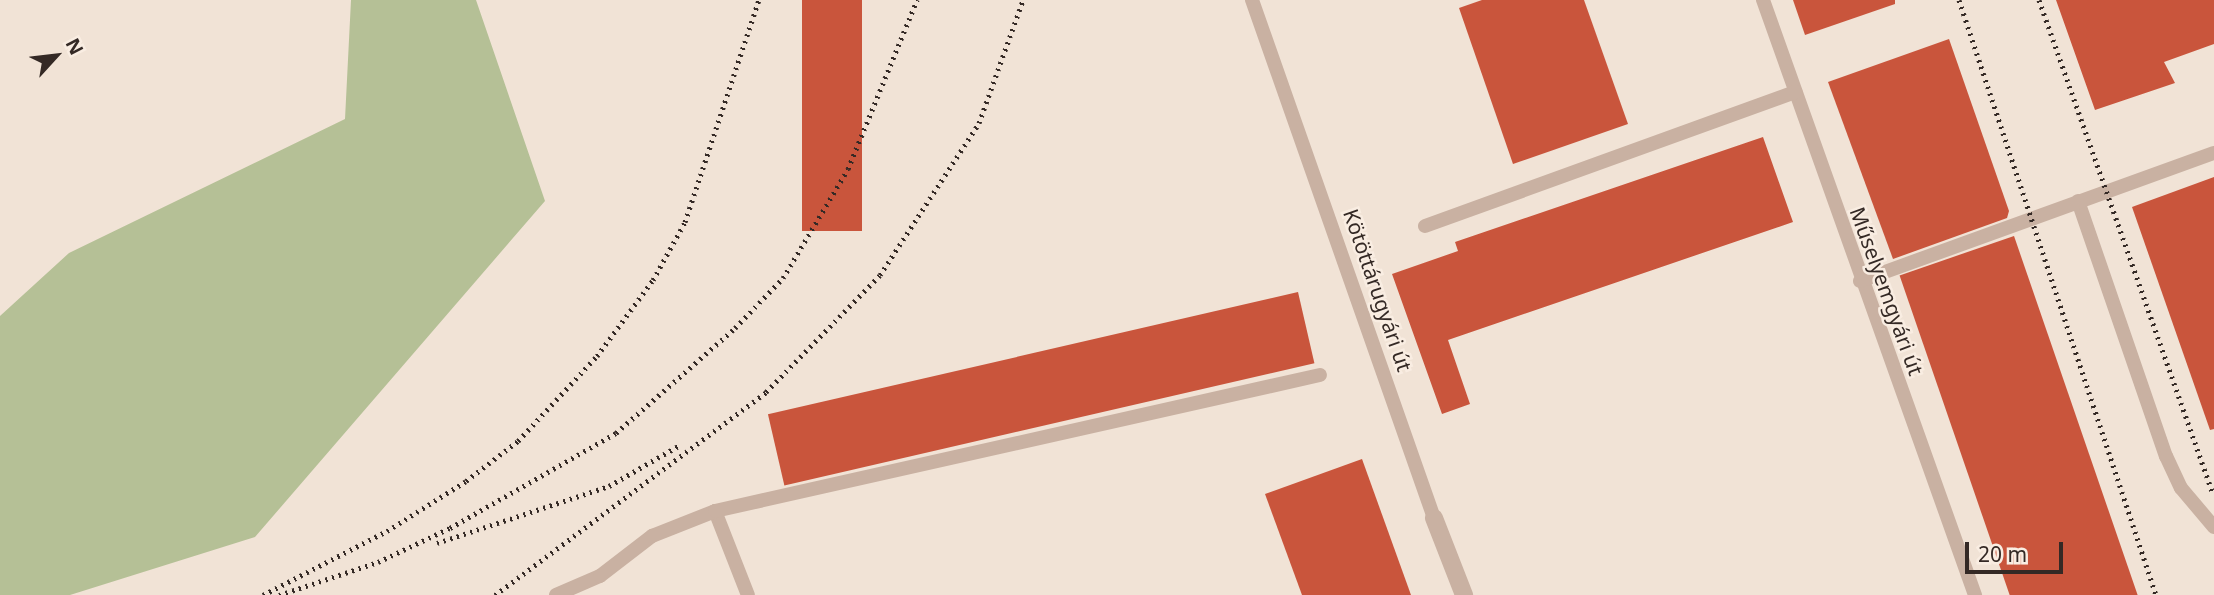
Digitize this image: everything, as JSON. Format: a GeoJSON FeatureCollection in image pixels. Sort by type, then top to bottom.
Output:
{"type":"FeatureCollection","features":[{"type":"Feature","properties":{"kind":"street","name":"Kötöttárugyári út"},"geometry":{"type":"LineString","coordinates":[[1434,518],[1464,595]]}},
{"type":"Feature","properties":{"kind":"lane","name":"Kötöttárugyári út"},"geometry":{"type":"LineString","coordinates":[[1252,0],[1434,518]]}},
{"type":"Feature","properties":{"kind":"lane","name":"Műselyemgyári út"},"geometry":{"type":"LineString","coordinates":[[1763,0],[1797,92],[1860,281],[1975,595]]}},
{"type":"Feature","properties":{"kind":"lane"},"geometry":{"type":"LineString","coordinates":[[1425,226],[1797,92]]}},
{"type":"Feature","properties":{"kind":"lane"},"geometry":{"type":"LineString","coordinates":[[1860,281],[2214,153]]}},
{"type":"Feature","properties":{"kind":"lane"},"geometry":{"type":"LineString","coordinates":[[2078,201],[2166,456],[2180,488],[2214,527]]}},
{"type":"Feature","properties":{"kind":"lane"},"geometry":{"type":"LineString","coordinates":[[556,595],[600,576],[652,536],[715,511],[1320,374]]}},
{"type":"Feature","properties":{"kind":"lane"},"geometry":{"type":"LineString","coordinates":[[715,511],[748,595]]}},
{"type":"Feature","properties":{"kind":"green space"},"geometry":{"type":"Polygon","coordinates":[[[351,0],[476,0],[545,201],[255,537],[70,595],[0,595],[0,316],[69,253],[345,119],[351,0]]]}},
{"type":"Feature","properties":{"kind":"building"},"geometry":{"type":"Polygon","coordinates":[[[802,0],[862,0],[862,231],[802,231],[802,0]]]}},
{"type":"Feature","properties":{"kind":"building"},"geometry":{"type":"Polygon","coordinates":[[[1482,0],[1584,0],[1628,124],[1513,164],[1459,8],[1482,0]]]}},
{"type":"Feature","properties":{"kind":"building"},"geometry":{"type":"Polygon","coordinates":[[[1793,0],[1895,0],[1895,4],[1805,35],[1793,0]]]}},
{"type":"Feature","properties":{"kind":"building"},"geometry":{"type":"Polygon","coordinates":[[[2056,0],[2214,0],[2214,44],[2164,62],[2175,83],[2095,110],[2056,0]]]}},
{"type":"Feature","properties":{"kind":"building"},"geometry":{"type":"Polygon","coordinates":[[[1949,39],[2009,211],[2007,218],[1893,259],[1828,82],[1949,39]]]}},
{"type":"Feature","properties":{"kind":"building"},"geometry":{"type":"Polygon","coordinates":[[[1763,137],[1793,222],[1448,340],[1470,404],[1442,414],[1392,274],[1458,251],[1455,242],[1763,137]]]}},
{"type":"Feature","properties":{"kind":"building"},"geometry":{"type":"Polygon","coordinates":[[[2214,177],[2214,429],[2210,430],[2132,207],[2214,177]]]}},
{"type":"Feature","properties":{"kind":"building"},"geometry":{"type":"Polygon","coordinates":[[[2014,236],[2138,595],[2010,595],[1900,275],[2014,236]]]}},
{"type":"Feature","properties":{"kind":"building"},"geometry":{"type":"Polygon","coordinates":[[[1298,292],[1314,363],[784,486],[768,414],[1298,292]]]}},
{"type":"Feature","properties":{"kind":"building"},"geometry":{"type":"Polygon","coordinates":[[[1362,459],[1411,595],[1302,595],[1265,494],[1362,459]]]}},
{"type":"Feature","properties":{"kind":"railway"},"geometry":{"type":"LineString","coordinates":[[263,595],[387,531],[466,481],[518,441],[597,356],[653,280],[685,222],[759,0]]}},
{"type":"Feature","properties":{"kind":"railway"},"geometry":{"type":"LineString","coordinates":[[279,595],[378,562],[450,528],[616,433],[735,328],[783,278],[848,169],[917,0]]}},
{"type":"Feature","properties":{"kind":"railway"},"geometry":{"type":"LineString","coordinates":[[495,595],[766,392],[880,275],[979,123],[1023,0]]}},
{"type":"Feature","properties":{"kind":"railway"},"geometry":{"type":"LineString","coordinates":[[1959,0],[2156,595]]}},
{"type":"Feature","properties":{"kind":"railway"},"geometry":{"type":"LineString","coordinates":[[2039,0],[2212,491]]}},
{"type":"Feature","properties":{"kind":"railway"},"geometry":{"type":"LineString","coordinates":[[437,543],[609,486],[680,445]]}}]}
